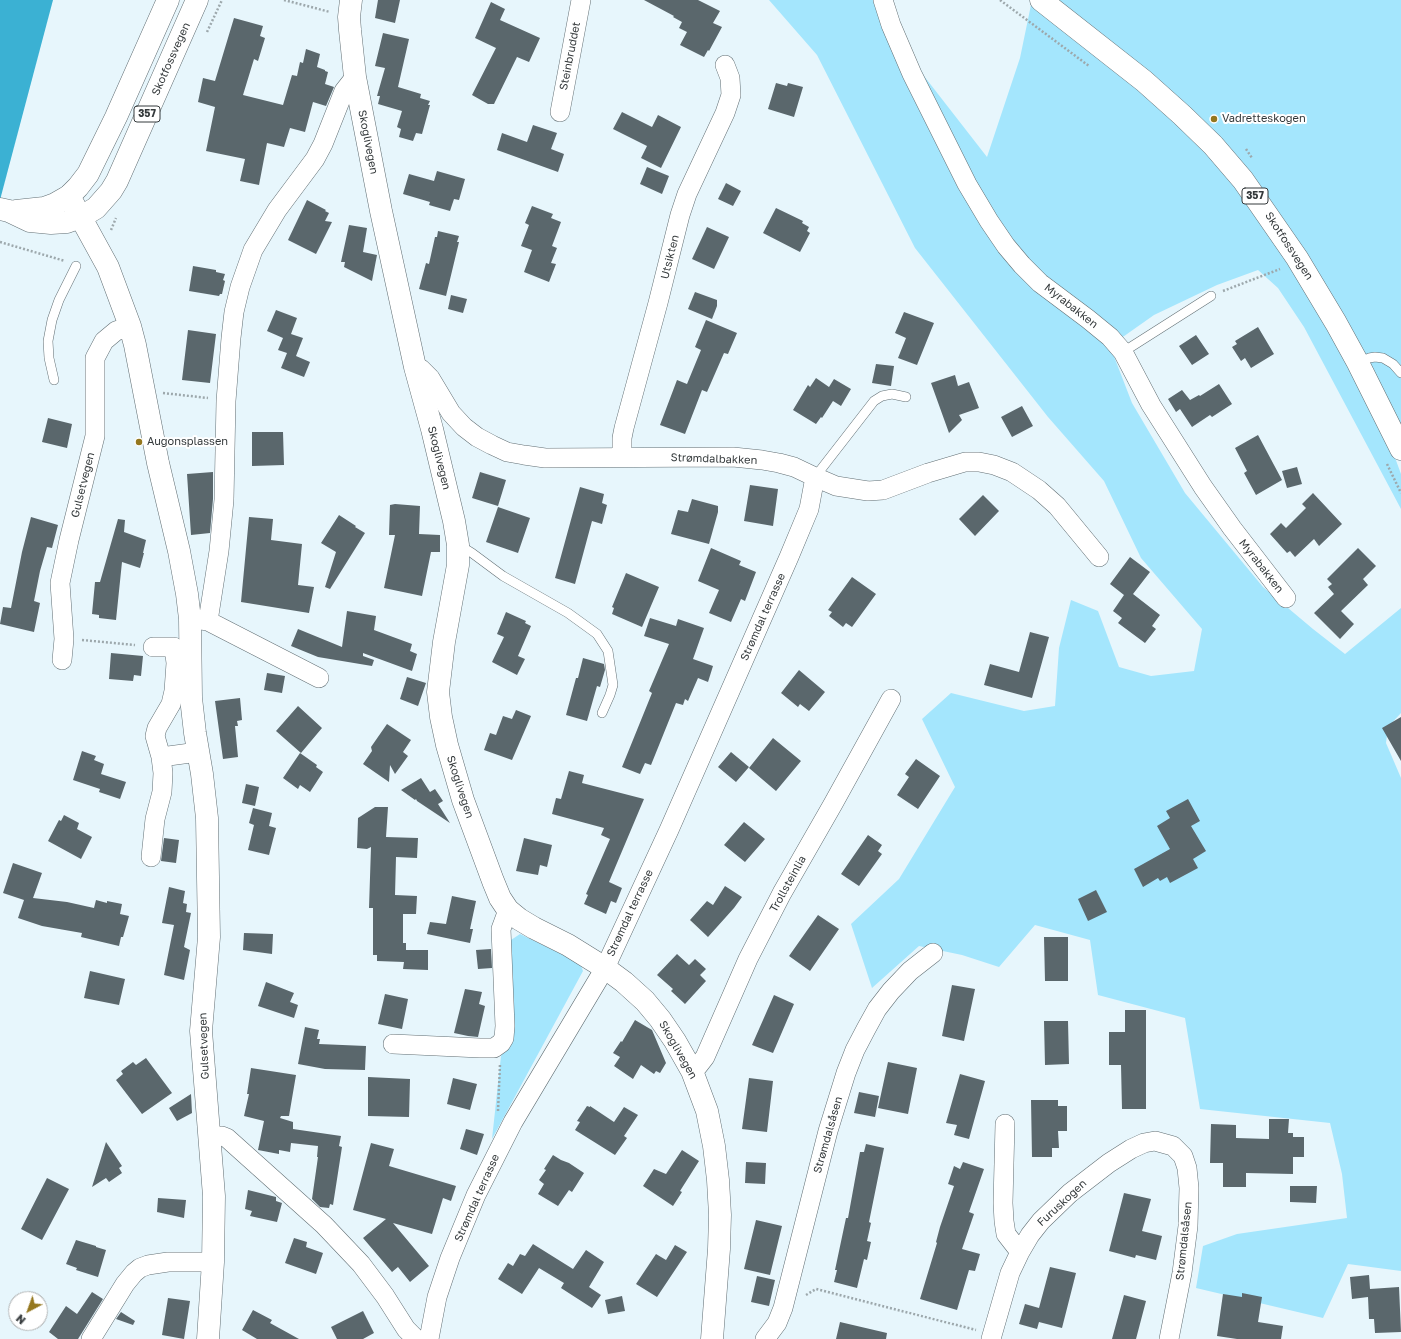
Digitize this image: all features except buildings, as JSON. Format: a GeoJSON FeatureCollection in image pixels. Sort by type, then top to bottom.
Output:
{"type":"FeatureCollection","features":[{"type":"Feature","properties":{"kind":"main road","name":"357"},"geometry":{"type":"LineString","coordinates":[[4,210],[44,208],[69,196],[78,187],[88,174],[97,158],[168,0]]}},
{"type":"Feature","properties":{"kind":"main road","name":"Skotfossvegen"},"geometry":{"type":"LineString","coordinates":[[81,216],[96,208],[111,191],[117,181],[197,0]]}},
{"type":"Feature","properties":{"kind":"main road","name":"Skotfossvegen"},"geometry":{"type":"LineString","coordinates":[[1040,0],[1144,81],[1182,115],[1223,156],[1243,180],[1286,241],[1336,323],[1358,363],[1392,454]]}},
{"type":"Feature","properties":{"kind":"main road","name":"Skoglivegen"},"geometry":{"type":"LineString","coordinates":[[350,8],[355,77],[415,367],[432,429],[454,521],[458,545],[458,565],[440,668],[438,692],[441,717],[447,744],[463,800],[493,881],[500,898],[508,910],[518,919],[568,945],[605,968],[624,982],[645,1001],[660,1019],[692,1071],[707,1111],[714,1146],[718,1180],[720,1214],[719,1249],[712,1339]]}},
{"type":"Feature","properties":{"kind":"main road","name":"Gulsetvegen"},"geometry":{"type":"LineString","coordinates":[[69,196],[108,267],[130,326],[187,594],[199,620],[191,698],[207,818],[209,936],[201,1031],[214,1196],[213,1262],[208,1339]]}},
{"type":"Feature","properties":{"kind":"main road","name":"357"},"geometry":{"type":"LineString","coordinates":[[4,210],[30,221],[51,223],[67,222],[81,216]]}},
{"type":"Feature","properties":{"kind":"street","name":"Steinbruddet"},"geometry":{"type":"LineString","coordinates":[[560,112],[581,0]]}},
{"type":"Feature","properties":{"kind":"street","name":"Myrabakken"},"geometry":{"type":"LineString","coordinates":[[883,0],[891,25],[912,74],[967,184],[989,221],[1006,246],[1040,283],[1110,337],[1122,352],[1151,405],[1203,487],[1232,528],[1286,598]]}},
{"type":"Feature","properties":{"kind":"street","name":"Utsikten"},"geometry":{"type":"LineString","coordinates":[[622,457],[622,438],[624,428],[680,215],[687,194],[725,113],[731,95],[730,78],[725,65]]}},
{"type":"Feature","properties":{"kind":"street"},"geometry":{"type":"LineString","coordinates":[[319,678],[199,620],[219,551],[224,500],[226,401],[234,312],[240,287],[253,250],[264,230],[315,160],[344,91],[355,77]]}},
{"type":"Feature","properties":{"kind":"street","name":"Gulsetvegen"},"geometry":{"type":"LineString","coordinates":[[62,660],[64,639],[60,583],[69,540],[95,436],[95,358],[104,341],[116,331],[130,326]]}},
{"type":"Feature","properties":{"kind":"street","name":"Strømdalbakken"},"geometry":{"type":"LineString","coordinates":[[415,367],[421,369],[430,378],[451,412],[460,422],[478,437],[507,452],[545,458],[733,457],[762,460],[794,467],[815,478],[836,486],[868,491],[882,490],[928,473],[965,462],[980,462],[994,465],[1012,472],[1039,490],[1056,506],[1099,557]]}},
{"type":"Feature","properties":{"kind":"street","name":"Strømdal terrasse"},"geometry":{"type":"LineString","coordinates":[[429,1339],[437,1297],[450,1258],[476,1195],[513,1122],[605,968],[669,830],[792,551],[808,509],[815,478]]}},
{"type":"Feature","properties":{"kind":"street"},"geometry":{"type":"LineString","coordinates":[[151,857],[155,819],[162,792],[163,773],[161,757],[155,736],[157,728],[171,704],[174,691],[176,663],[174,647],[153,647]]}},
{"type":"Feature","properties":{"kind":"street","name":"Trollsteinlia"},"geometry":{"type":"LineString","coordinates":[[692,1071],[705,1057],[751,952],[782,893],[891,699]]}},
{"type":"Feature","properties":{"kind":"street"},"geometry":{"type":"LineString","coordinates":[[161,757],[198,752]]}},
{"type":"Feature","properties":{"kind":"street"},"geometry":{"type":"LineString","coordinates":[[393,1044],[494,1048],[502,1043],[505,1026],[501,929],[508,910]]}},
{"type":"Feature","properties":{"kind":"street","name":"Strømdalsåsen"},"geometry":{"type":"LineString","coordinates":[[765,1339],[777,1323],[783,1308],[828,1130],[855,1050],[873,1016],[891,991],[910,971],[933,953]]}},
{"type":"Feature","properties":{"kind":"street"},"geometry":{"type":"LineString","coordinates":[[1005,1124],[1004,1221],[1006,1234],[1020,1252]]}},
{"type":"Feature","properties":{"kind":"street"},"geometry":{"type":"LineString","coordinates":[[209,1137],[222,1136],[227,1138],[324,1225],[360,1264],[385,1296],[406,1329],[416,1339]]}},
{"type":"Feature","properties":{"kind":"street","name":"Furuskogen"},"geometry":{"type":"LineString","coordinates":[[991,1337],[1010,1273],[1030,1235],[1041,1221],[1070,1193],[1108,1163],[1130,1149],[1144,1143],[1155,1141],[1173,1146]]}},
{"type":"Feature","properties":{"kind":"street","name":"Strømdalsåsen"},"geometry":{"type":"LineString","coordinates":[[1168,1339],[1182,1273],[1188,1226],[1189,1188],[1187,1168],[1182,1156],[1173,1146]]}},
{"type":"Feature","properties":{"kind":"street"},"geometry":{"type":"LineString","coordinates":[[91,1339],[125,1284],[140,1268],[148,1264],[168,1262],[213,1262]]}},
{"type":"Feature","properties":{"kind":"lane"},"geometry":{"type":"LineString","coordinates":[[54,380],[49,358],[48,340],[52,320],[73,265]]}},
{"type":"Feature","properties":{"kind":"lane"},"geometry":{"type":"LineString","coordinates":[[1122,352],[1211,296]]}},
{"type":"Feature","properties":{"kind":"lane"},"geometry":{"type":"LineString","coordinates":[[1358,363],[1369,358],[1383,358],[1393,364],[1401,373]]}},
{"type":"Feature","properties":{"kind":"lane"},"geometry":{"type":"LineString","coordinates":[[815,478],[874,401],[882,396],[892,394],[906,397]]}},
{"type":"Feature","properties":{"kind":"lane"},"geometry":{"type":"LineString","coordinates":[[458,545],[465,548],[503,576],[568,613],[597,634],[608,651],[613,685],[602,713]]}},
{"type":"Feature","properties":{"kind":"path"},"geometry":{"type":"LineString","coordinates":[[284,0],[350,8]]}},
{"type":"Feature","properties":{"kind":"path"},"geometry":{"type":"LineString","coordinates":[[1000,0],[1090,67]]}},
{"type":"Feature","properties":{"kind":"path"},"geometry":{"type":"LineString","coordinates":[[0,242],[30,250],[73,265]]}},
{"type":"Feature","properties":{"kind":"path"},"geometry":{"type":"LineString","coordinates":[[1211,296],[1280,269],[1282,272]]}},
{"type":"Feature","properties":{"kind":"path"},"geometry":{"type":"LineString","coordinates":[[160,392],[226,401]]}},
{"type":"Feature","properties":{"kind":"path"},"geometry":{"type":"LineString","coordinates":[[1392,454],[1401,493]]}},
{"type":"Feature","properties":{"kind":"path"},"geometry":{"type":"LineString","coordinates":[[64,639],[153,647]]}},
{"type":"Feature","properties":{"kind":"path"},"geometry":{"type":"LineString","coordinates":[[502,1043],[497,1123],[498,1134],[503,1142]]}},
{"type":"Feature","properties":{"kind":"path"},"geometry":{"type":"LineString","coordinates":[[805,1296],[816,1289],[991,1337]]}},
{"type":"Feature","properties":{"kind":"shaded area"},"geometry":{"type":"Polygon","coordinates":[[[0,0],[53,0],[0,200],[0,0]]]}},
{"type":"Feature","properties":{"kind":"shaded area"},"geometry":{"type":"Polygon","coordinates":[[[769,0],[885,0],[924,76],[987,157],[1020,58],[1032,0],[1401,0],[1401,437],[1390,444],[1401,474],[1401,509],[1304,327],[1278,288],[1258,270],[1217,285],[1154,315],[1110,346],[1132,403],[1185,493],[1263,587],[1345,654],[1401,608],[1401,713],[1388,727],[1386,743],[1401,778],[1401,1271],[1348,1264],[1323,1318],[1196,1288],[1203,1246],[1237,1234],[1347,1218],[1342,1174],[1330,1123],[1200,1109],[1185,1018],[1098,995],[1090,940],[1035,925],[999,967],[962,955],[919,946],[872,988],[851,924],[899,879],[955,787],[922,719],[951,693],[1024,711],[1055,706],[1059,648],[1071,600],[1098,611],[1119,667],[1151,676],[1194,671],[1202,629],[1141,558],[1104,481],[1048,417],[915,248],[817,55],[769,0]]]}},
{"type":"Feature","properties":{"kind":"shaded area"},"geometry":{"type":"Polygon","coordinates":[[[520,934],[580,963],[583,971],[492,1139],[501,1056],[512,1038],[509,971],[511,940],[520,934]]]}},
{"type":"Feature","properties":{"kind":"place","name":"Vadretteskogen"},"geometry":{"type":"Point","coordinates":[1214,119]}},
{"type":"Feature","properties":{"kind":"place","name":"Augonsplassen"},"geometry":{"type":"Point","coordinates":[139,442]}}]}
